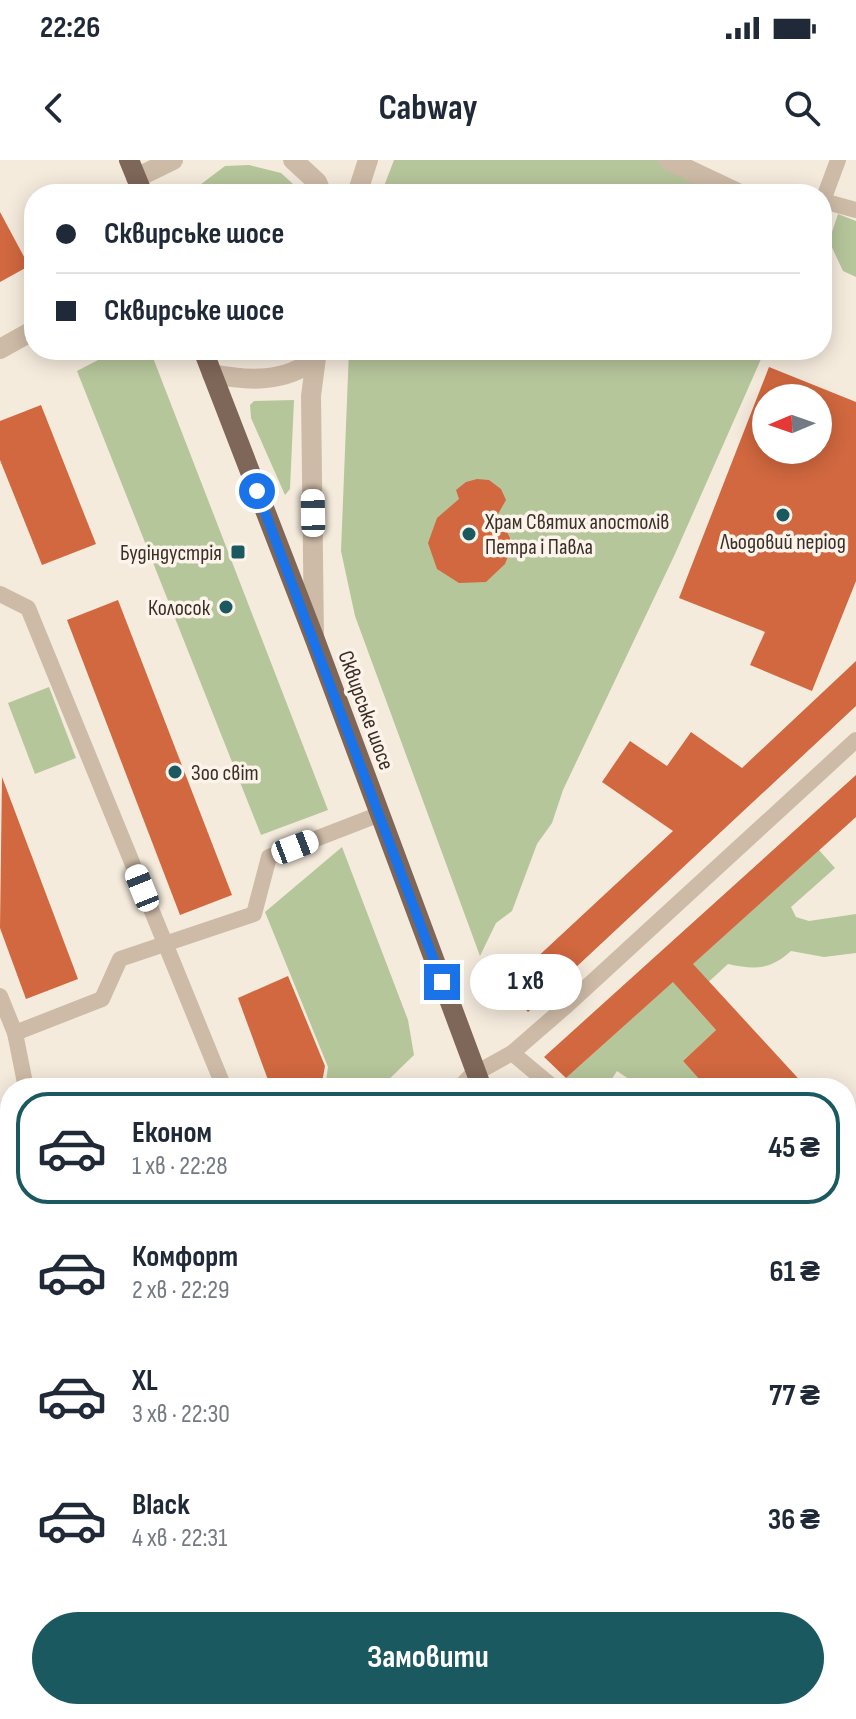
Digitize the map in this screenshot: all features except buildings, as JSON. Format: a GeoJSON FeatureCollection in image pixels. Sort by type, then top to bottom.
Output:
{"type":"FeatureCollection","features":[{"type":"Feature","properties":{"kind":"main road","name":"Сквирське шосе"},"geometry":{"type":"LineString","coordinates":[[207,360],[380,814],[471,1078]]}},
{"type":"Feature","properties":{"kind":"street"},"geometry":{"type":"LineString","coordinates":[[136,177],[173,160]]}},
{"type":"Feature","properties":{"kind":"street"},"geometry":{"type":"LineString","coordinates":[[293,160],[318,184]]}},
{"type":"Feature","properties":{"kind":"street"},"geometry":{"type":"LineString","coordinates":[[360,184],[368,160]]}},
{"type":"Feature","properties":{"kind":"street"},"geometry":{"type":"LineString","coordinates":[[668,160],[719,184]]}},
{"type":"Feature","properties":{"kind":"street"},"geometry":{"type":"LineString","coordinates":[[0,349],[24,336]]}},
{"type":"Feature","properties":{"kind":"street"},"geometry":{"type":"LineString","coordinates":[[212,374],[264,379],[302,370],[311,360]]}},
{"type":"Feature","properties":{"kind":"street"},"geometry":{"type":"LineString","coordinates":[[314,637],[311,396],[315,360]]}},
{"type":"Feature","properties":{"kind":"lane"},"geometry":{"type":"LineString","coordinates":[[829,184],[838,160]]}},
{"type":"Feature","properties":{"kind":"lane"},"geometry":{"type":"LineString","coordinates":[[832,204],[856,210]]}},
{"type":"Feature","properties":{"kind":"lane"},"geometry":{"type":"LineString","coordinates":[[0,594],[28,608],[220,1078]]}},
{"type":"Feature","properties":{"kind":"lane"},"geometry":{"type":"LineString","coordinates":[[480,1078],[512,1053],[856,740]]}},
{"type":"Feature","properties":{"kind":"lane"},"geometry":{"type":"LineString","coordinates":[[15,1033],[102,999],[120,959],[254,914],[269,857],[380,814]]}},
{"type":"Feature","properties":{"kind":"lane"},"geometry":{"type":"LineString","coordinates":[[0,996],[15,1033],[24,1078]]}},
{"type":"Feature","properties":{"kind":"lane"},"geometry":{"type":"LineString","coordinates":[[512,1053],[542,1078]]}},
{"type":"Feature","properties":{"kind":"green space"},"geometry":{"type":"Polygon","coordinates":[[[394,160],[668,160],[719,184],[385,184],[394,160]]]}},
{"type":"Feature","properties":{"kind":"green space"},"geometry":{"type":"Polygon","coordinates":[[[249,165],[281,173],[293,184],[201,184],[225,166],[249,165]]]}},
{"type":"Feature","properties":{"kind":"green space"},"geometry":{"type":"Polygon","coordinates":[[[838,214],[856,221],[856,277],[843,271],[832,247],[832,232],[838,214]]]}},
{"type":"Feature","properties":{"kind":"green space"},"geometry":{"type":"Polygon","coordinates":[[[98,360],[154,360],[328,810],[261,835],[77,371],[98,360]]]}},
{"type":"Feature","properties":{"kind":"green space"},"geometry":{"type":"Polygon","coordinates":[[[349,360],[761,360],[675,554],[563,790],[552,823],[537,844],[512,911],[496,923],[480,956],[355,616],[341,551],[349,360]]]}},
{"type":"Feature","properties":{"kind":"green space"},"geometry":{"type":"Polygon","coordinates":[[[294,400],[290,489],[285,495],[251,418],[250,405],[254,401],[294,400]]]}},
{"type":"Feature","properties":{"kind":"green space"},"geometry":{"type":"Polygon","coordinates":[[[49,687],[76,758],[35,774],[8,703],[49,687]]]}},
{"type":"Feature","properties":{"kind":"green space"},"geometry":{"type":"Polygon","coordinates":[[[342,847],[408,1020],[414,1055],[390,1078],[326,1078],[328,1067],[265,912],[342,847]]]}},
{"type":"Feature","properties":{"kind":"green space"},"geometry":{"type":"Polygon","coordinates":[[[819,850],[835,868],[791,907],[796,917],[809,921],[856,914],[856,953],[824,957],[791,951],[762,967],[728,964],[689,1000],[716,1030],[683,1061],[698,1078],[627,1078],[617,1071],[612,1078],[566,1078],[819,850]]]}},
{"type":"Feature","properties":{"kind":"place","name":"Льодовий період"},"geometry":{"type":"Point","coordinates":[783,515]}},
{"type":"Feature","properties":{"kind":"place","name":"Храм Святих апостолів Петра і Павла"},"geometry":{"type":"Point","coordinates":[469,534]}},
{"type":"Feature","properties":{"kind":"place","name":"Будіндустрія"},"geometry":{"type":"Point","coordinates":[238,552]}},
{"type":"Feature","properties":{"kind":"place","name":"Колосок"},"geometry":{"type":"Point","coordinates":[226,607]}},
{"type":"Feature","properties":{"kind":"place","name":"Зоо світ"},"geometry":{"type":"Point","coordinates":[175,772]}},
{"type":"Feature","properties":{"kind":"route"},"geometry":{"type":"LineString","coordinates":[[257,491],[442,982]]}}]}
